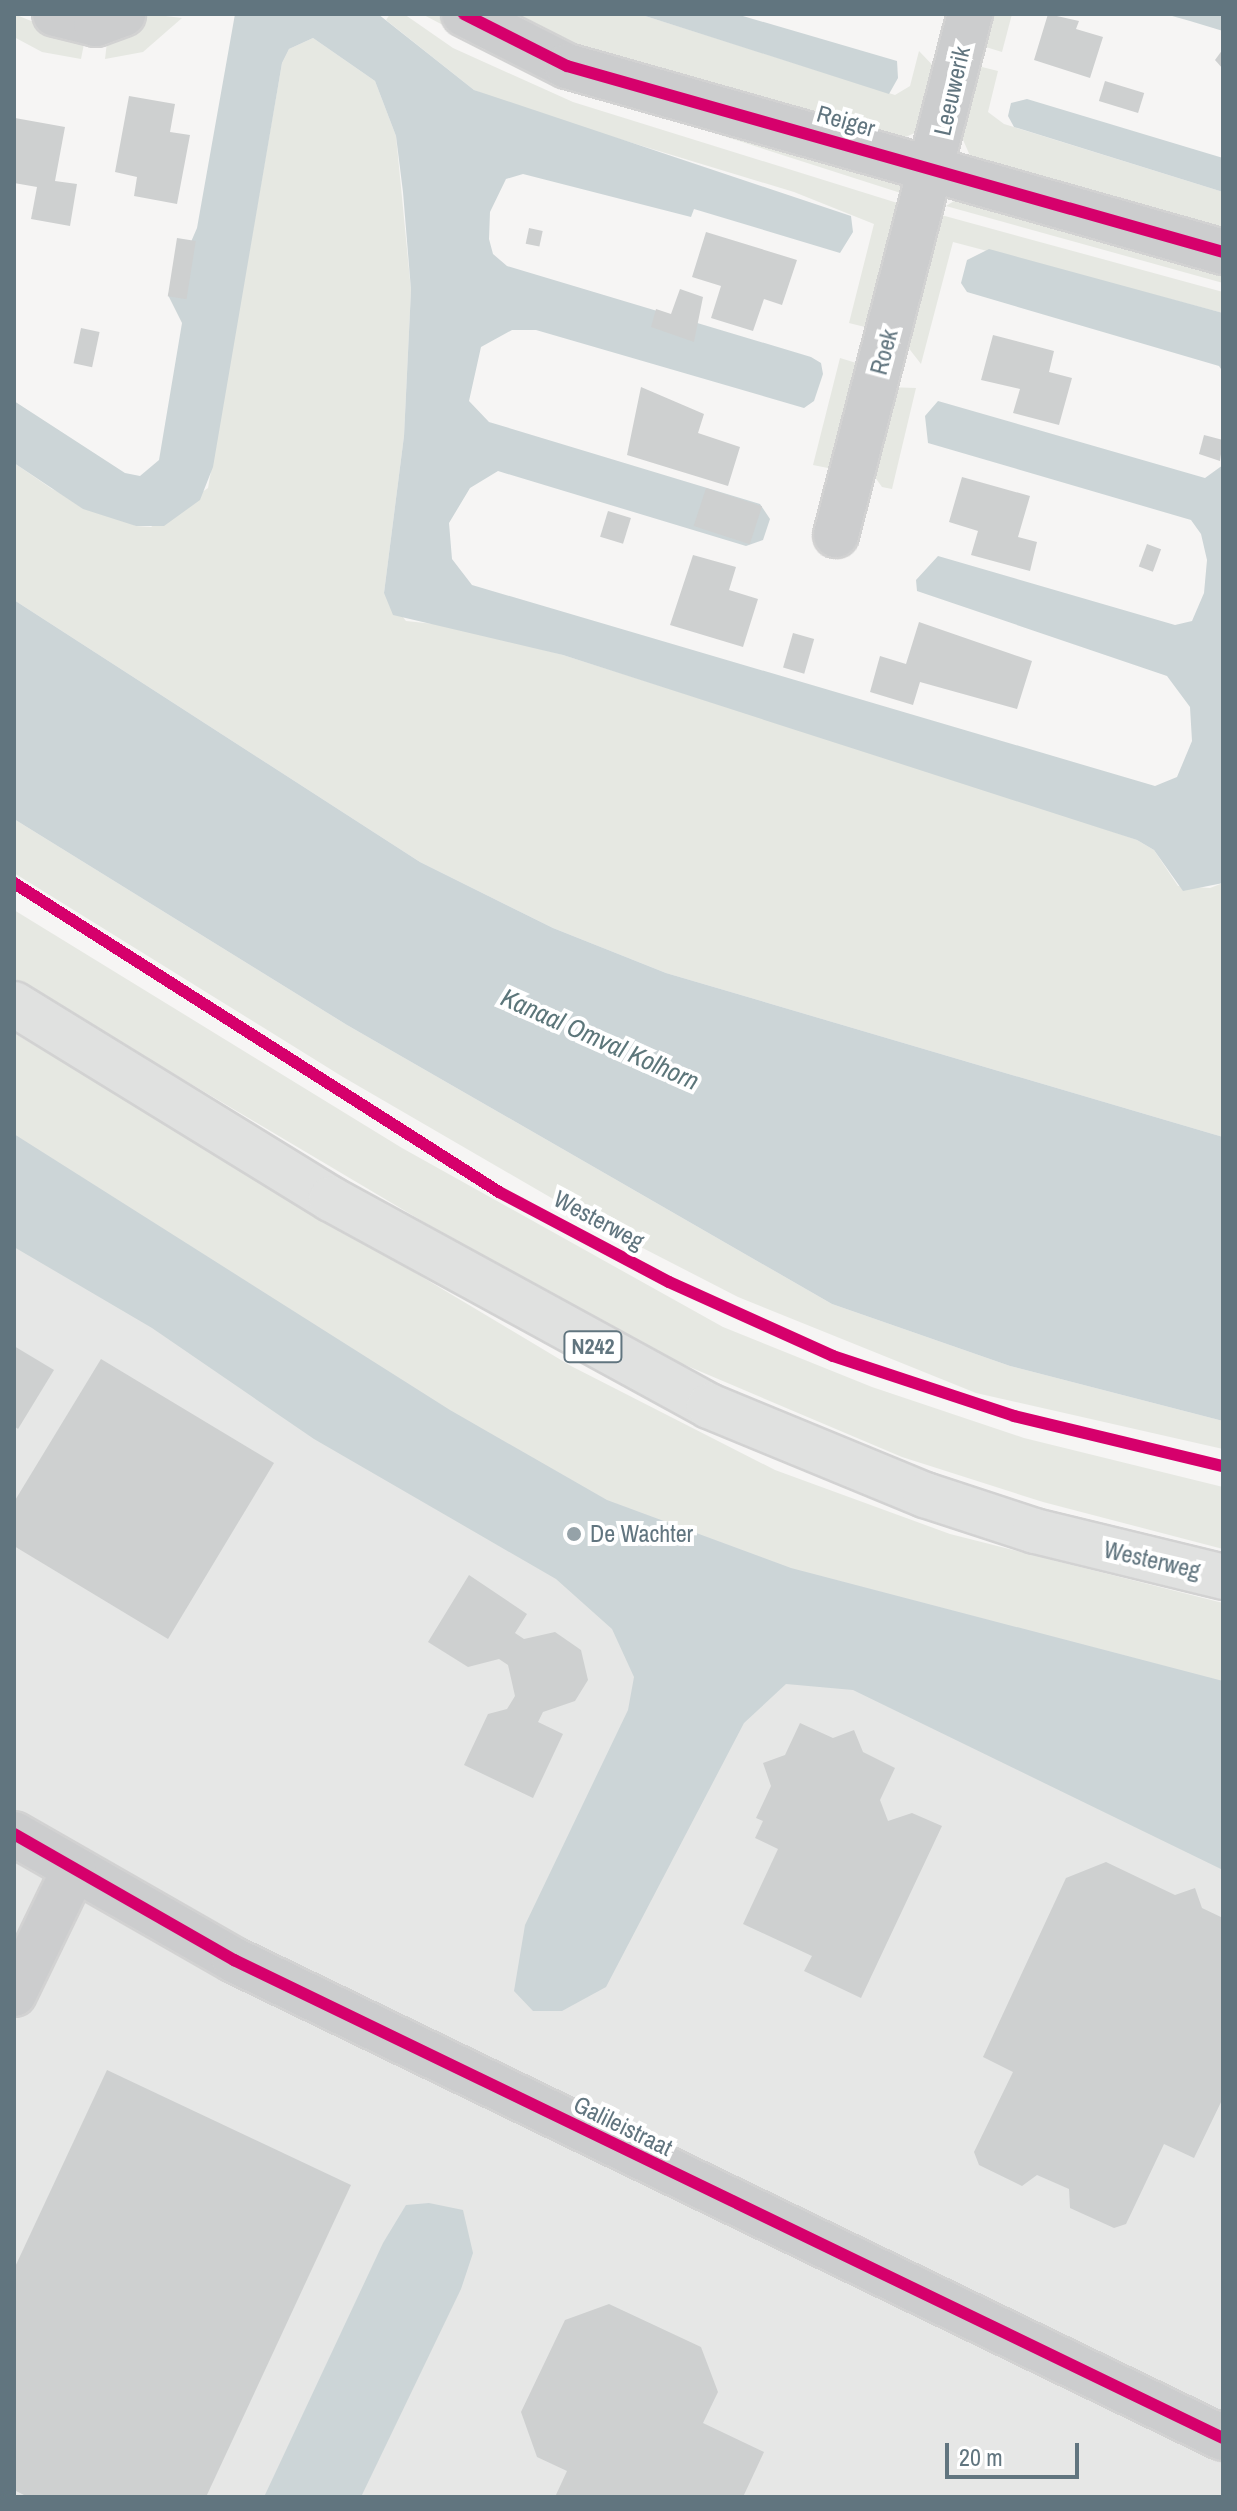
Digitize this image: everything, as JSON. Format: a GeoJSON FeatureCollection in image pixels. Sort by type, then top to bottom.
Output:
{"type":"FeatureCollection","features":[{"type":"Feature","properties":{"kind":"main road","name":"Westerweg"},"geometry":{"type":"LineString","coordinates":[[14,1004],[331,1199],[709,1406],[925,1495],[1065,1539],[1223,1577]]}},
{"type":"Feature","properties":{"kind":"street"},"geometry":{"type":"LineString","coordinates":[[55,14],[96,24],[123,14]]}},
{"type":"Feature","properties":{"kind":"street","name":"Reiger"},"geometry":{"type":"LineString","coordinates":[[464,14],[567,66],[1223,252]]}},
{"type":"Feature","properties":{"kind":"street","name":"Leeuwerik"},"geometry":{"type":"LineString","coordinates":[[933,168],[970,14]]}},
{"type":"Feature","properties":{"kind":"street","name":"Roek"},"geometry":{"type":"LineString","coordinates":[[836,535],[933,168]]}},
{"type":"Feature","properties":{"kind":"street","name":"Galileistraat"},"geometry":{"type":"LineString","coordinates":[[14,1834],[234,1960],[1223,2438]]}},
{"type":"Feature","properties":{"kind":"street"},"geometry":{"type":"LineString","coordinates":[[14,1994],[74,1870]]}},
{"type":"Feature","properties":{"kind":"shaded area"},"geometry":{"type":"Polygon","coordinates":[[[14,14],[51,29],[86,34],[81,59],[42,52],[14,37],[14,14]]]}},
{"type":"Feature","properties":{"kind":"shaded area"},"geometry":{"type":"Polygon","coordinates":[[[149,14],[182,18],[143,52],[105,59],[108,34],[149,14]]]}},
{"type":"Feature","properties":{"kind":"shaded area"},"geometry":{"type":"Polygon","coordinates":[[[390,14],[404,14],[453,48],[573,102],[907,206],[877,330],[849,323],[874,224],[794,192],[524,110],[474,90],[386,20],[390,14]]]}},
{"type":"Feature","properties":{"kind":"shaded area"},"geometry":{"type":"Polygon","coordinates":[[[422,14],[436,14],[480,42],[898,182],[907,195],[543,78],[422,14]]]}},
{"type":"Feature","properties":{"kind":"shaded area"},"geometry":{"type":"Polygon","coordinates":[[[498,14],[639,14],[895,95],[910,86],[919,51],[941,74],[917,132],[901,139],[583,51],[498,14]]]}},
{"type":"Feature","properties":{"kind":"shaded area"},"geometry":{"type":"Polygon","coordinates":[[[983,14],[1012,14],[1002,52],[976,44],[983,14]]]}},
{"type":"Feature","properties":{"kind":"shaded area"},"geometry":{"type":"Polygon","coordinates":[[[313,38],[375,81],[396,136],[411,290],[404,436],[384,593],[406,621],[453,626],[563,655],[1020,800],[1137,840],[1154,850],[1178,886],[1210,888],[1223,883],[1223,1137],[666,973],[553,928],[420,862],[14,600],[14,463],[52,489],[136,526],[151,527],[208,488],[282,63],[289,49],[313,38]]]}},
{"type":"Feature","properties":{"kind":"shaded area"},"geometry":{"type":"Polygon","coordinates":[[[970,64],[998,71],[988,112],[1004,124],[1223,192],[1223,235],[971,158],[960,133],[970,64]]]}},
{"type":"Feature","properties":{"kind":"shaded area"},"geometry":{"type":"Polygon","coordinates":[[[959,198],[1223,267],[1223,283],[946,206],[959,198]]]}},
{"type":"Feature","properties":{"kind":"shaded area"},"geometry":{"type":"Polygon","coordinates":[[[934,213],[1223,292],[1223,313],[953,242],[921,364],[900,337],[934,213]]]}},
{"type":"Feature","properties":{"kind":"shaded area"},"geometry":{"type":"Polygon","coordinates":[[[840,358],[866,366],[835,465],[828,468],[813,465],[840,358]]]}},
{"type":"Feature","properties":{"kind":"shaded area"},"geometry":{"type":"Polygon","coordinates":[[[887,387],[916,388],[892,489],[882,487],[869,469],[887,387]]]}},
{"type":"Feature","properties":{"kind":"shaded area"},"geometry":{"type":"Polygon","coordinates":[[[14,819],[347,1025],[832,1304],[1010,1366],[1223,1421],[1223,1449],[976,1393],[738,1297],[598,1225],[343,1077],[14,873],[14,819]]]}},
{"type":"Feature","properties":{"kind":"shaded area"},"geometry":{"type":"Polygon","coordinates":[[[14,910],[402,1148],[723,1327],[872,1387],[1024,1438],[1223,1487],[1223,1549],[1043,1502],[902,1457],[678,1362],[535,1288],[14,979],[14,910]]]}},
{"type":"Feature","properties":{"kind":"shaded area"},"geometry":{"type":"Polygon","coordinates":[[[14,1033],[571,1366],[775,1470],[950,1534],[1223,1603],[1223,1681],[791,1568],[607,1500],[450,1410],[14,1134],[14,1033]]]}},
{"type":"Feature","properties":{"kind":"shaded area"},"geometry":{"type":"Polygon","coordinates":[[[14,1074],[570,1429],[1223,1620],[1223,2497],[14,2497],[14,1074]]]}},
{"type":"Feature","properties":{"kind":"water"},"geometry":{"type":"Polygon","coordinates":[[[235,14],[378,14],[474,90],[851,216],[853,232],[840,253],[694,209],[691,217],[523,174],[506,179],[490,212],[489,239],[493,254],[507,266],[811,357],[821,363],[823,374],[814,401],[804,408],[536,330],[512,330],[481,347],[469,401],[489,422],[760,504],[770,519],[763,540],[746,546],[498,471],[470,488],[449,523],[452,559],[472,585],[1155,786],[1177,777],[1192,741],[1190,707],[1167,676],[917,591],[916,580],[938,556],[1175,625],[1192,621],[1204,593],[1207,560],[1201,534],[1191,520],[928,443],[925,416],[938,401],[1205,478],[1223,465],[1223,883],[1183,891],[1154,850],[1137,840],[563,655],[393,615],[384,593],[404,436],[411,290],[396,136],[375,81],[313,38],[289,49],[282,63],[213,467],[200,500],[164,526],[136,526],[83,509],[14,463],[14,401],[125,473],[140,476],[159,460],[182,323],[168,295],[197,228],[235,14]]]}},
{"type":"Feature","properties":{"kind":"water"},"geometry":{"type":"Polygon","coordinates":[[[639,14],[736,14],[897,61],[898,78],[889,94],[639,14]]]}},
{"type":"Feature","properties":{"kind":"water"},"geometry":{"type":"Polygon","coordinates":[[[1165,14],[1223,14],[1223,31],[1190,21],[1165,14]]]}},
{"type":"Feature","properties":{"kind":"water"},"geometry":{"type":"Polygon","coordinates":[[[1027,99],[1223,158],[1223,192],[1014,127],[1008,116],[1011,103],[1027,99]]]}},
{"type":"Feature","properties":{"kind":"water"},"geometry":{"type":"Polygon","coordinates":[[[989,249],[1223,313],[1223,372],[1219,366],[967,292],[961,283],[967,260],[989,249]]]}},
{"type":"Feature","properties":{"kind":"water","name":"Kanaal Omval Kolhorn"},"geometry":{"type":"Polygon","coordinates":[[[14,600],[420,862],[553,928],[666,973],[1223,1137],[1223,1421],[1010,1366],[832,1304],[347,1025],[14,819],[14,600]]]}},
{"type":"Feature","properties":{"kind":"water"},"geometry":{"type":"Polygon","coordinates":[[[14,1134],[450,1410],[607,1500],[791,1568],[1223,1681],[1223,1870],[853,1690],[786,1684],[744,1723],[606,1987],[562,2011],[533,2011],[514,1991],[525,1925],[628,1710],[634,1677],[612,1629],[556,1579],[314,1439],[152,1328],[14,1247],[14,1134]]]}},
{"type":"Feature","properties":{"kind":"water"},"geometry":{"type":"Polygon","coordinates":[[[429,2203],[463,2210],[473,2253],[461,2289],[361,2497],[264,2497],[383,2243],[406,2205],[429,2203]]]}},
{"type":"Feature","properties":{"kind":"building"},"geometry":{"type":"Polygon","coordinates":[[[1048,14],[1079,21],[1076,29],[1103,37],[1090,78],[1034,60],[1048,14]]]}},
{"type":"Feature","properties":{"kind":"building"},"geometry":{"type":"Polygon","coordinates":[[[1223,49],[1223,69],[1215,60],[1223,49]]]}},
{"type":"Feature","properties":{"kind":"building"},"geometry":{"type":"Polygon","coordinates":[[[1105,81],[1144,93],[1138,113],[1099,101],[1105,81]]]}},
{"type":"Feature","properties":{"kind":"building"},"geometry":{"type":"Polygon","coordinates":[[[129,96],[175,104],[170,132],[190,135],[177,204],[134,196],[137,177],[115,172],[129,96]]]}},
{"type":"Feature","properties":{"kind":"building"},"geometry":{"type":"Polygon","coordinates":[[[15,118],[65,127],[55,181],[77,184],[70,226],[31,219],[37,187],[14,183],[15,118]]]}},
{"type":"Feature","properties":{"kind":"building"},"geometry":{"type":"Polygon","coordinates":[[[529,228],[543,231],[539,247],[526,244],[529,228]]]}},
{"type":"Feature","properties":{"kind":"building"},"geometry":{"type":"Polygon","coordinates":[[[706,232],[797,260],[782,305],[764,299],[753,331],[711,318],[721,286],[692,277],[706,232]]]}},
{"type":"Feature","properties":{"kind":"building"},"geometry":{"type":"Polygon","coordinates":[[[177,238],[196,241],[187,299],[168,296],[177,238]]]}},
{"type":"Feature","properties":{"kind":"building"},"geometry":{"type":"Polygon","coordinates":[[[680,289],[703,297],[694,342],[651,327],[656,309],[671,314],[680,289]]]}},
{"type":"Feature","properties":{"kind":"building"},"geometry":{"type":"Polygon","coordinates":[[[81,328],[100,332],[92,367],[74,363],[81,328]]]}},
{"type":"Feature","properties":{"kind":"building"},"geometry":{"type":"Polygon","coordinates":[[[993,335],[1054,351],[1049,372],[1072,378],[1059,425],[1013,413],[1020,389],[981,380],[993,335]]]}},
{"type":"Feature","properties":{"kind":"building"},"geometry":{"type":"Polygon","coordinates":[[[641,387],[704,414],[698,433],[740,447],[728,486],[627,455],[641,387]]]}},
{"type":"Feature","properties":{"kind":"building"},"geometry":{"type":"Polygon","coordinates":[[[1204,435],[1223,440],[1220,461],[1199,454],[1204,435]]]}},
{"type":"Feature","properties":{"kind":"building"},"geometry":{"type":"Polygon","coordinates":[[[962,477],[1030,496],[1018,537],[1037,542],[1030,571],[971,555],[978,531],[949,522],[962,477]]]}},
{"type":"Feature","properties":{"kind":"building"},"geometry":{"type":"Polygon","coordinates":[[[706,488],[762,506],[750,544],[694,526],[706,488]]]}},
{"type":"Feature","properties":{"kind":"building"},"geometry":{"type":"Polygon","coordinates":[[[608,511],[631,518],[623,544],[600,537],[608,511]]]}},
{"type":"Feature","properties":{"kind":"building"},"geometry":{"type":"Polygon","coordinates":[[[1147,544],[1161,549],[1153,572],[1139,567],[1147,544]]]}},
{"type":"Feature","properties":{"kind":"building"},"geometry":{"type":"Polygon","coordinates":[[[693,555],[736,567],[729,590],[758,599],[743,647],[670,625],[693,555]]]}},
{"type":"Feature","properties":{"kind":"building"},"geometry":{"type":"Polygon","coordinates":[[[919,622],[1032,661],[1017,709],[920,682],[913,705],[870,692],[880,656],[906,664],[919,622]]]}},
{"type":"Feature","properties":{"kind":"building"},"geometry":{"type":"Polygon","coordinates":[[[793,633],[814,639],[804,674],[783,668],[793,633]]]}},
{"type":"Feature","properties":{"kind":"building"},"geometry":{"type":"Polygon","coordinates":[[[14,1346],[54,1370],[18,1429],[14,1426],[14,1346]]]}},
{"type":"Feature","properties":{"kind":"building"},"geometry":{"type":"Polygon","coordinates":[[[101,1359],[274,1463],[168,1639],[14,1546],[14,1502],[101,1359]]]}},
{"type":"Feature","properties":{"kind":"building"},"geometry":{"type":"Polygon","coordinates":[[[469,1575],[527,1614],[515,1633],[524,1639],[555,1632],[581,1650],[588,1680],[575,1701],[543,1712],[538,1722],[563,1734],[533,1798],[464,1765],[488,1714],[507,1709],[515,1696],[508,1665],[499,1659],[468,1667],[428,1642],[469,1575]]]}},
{"type":"Feature","properties":{"kind":"building"},"geometry":{"type":"Polygon","coordinates":[[[800,1723],[833,1738],[854,1730],[863,1752],[895,1768],[880,1800],[888,1821],[912,1813],[942,1826],[861,1998],[804,1971],[812,1956],[743,1924],[778,1849],[755,1838],[763,1821],[756,1818],[771,1786],[763,1763],[785,1755],[800,1723]]]}},
{"type":"Feature","properties":{"kind":"building"},"geometry":{"type":"Polygon","coordinates":[[[1106,1862],[1175,1895],[1195,1888],[1202,1908],[1223,1918],[1223,2098],[1194,2158],[1164,2144],[1126,2224],[1114,2228],[1070,2208],[1069,2189],[1037,2175],[1022,2186],[979,2165],[974,2152],[1013,2072],[983,2057],[1066,1878],[1106,1862]]]}},
{"type":"Feature","properties":{"kind":"building"},"geometry":{"type":"Polygon","coordinates":[[[107,2070],[351,2185],[206,2497],[28,2497],[14,2490],[14,2269],[107,2070]]]}},
{"type":"Feature","properties":{"kind":"building"},"geometry":{"type":"Polygon","coordinates":[[[609,2304],[701,2347],[718,2392],[703,2423],[764,2452],[743,2497],[555,2497],[567,2471],[537,2457],[521,2412],[565,2320],[609,2304]]]}},
{"type":"Feature","properties":{"kind":"cycle path"},"geometry":{"type":"LineString","coordinates":[[464,14],[567,66],[1223,252]]}},
{"type":"Feature","properties":{"kind":"cycle path"},"geometry":{"type":"LineString","coordinates":[[14,883],[499,1192],[669,1282],[833,1356],[1014,1416],[1223,1466]]}},
{"type":"Feature","properties":{"kind":"cycle path"},"geometry":{"type":"LineString","coordinates":[[14,1834],[234,1960],[1223,2438]]}},
{"type":"Feature","properties":{"kind":"place","name":"De Wachter"},"geometry":{"type":"Point","coordinates":[574,1534]}}]}
